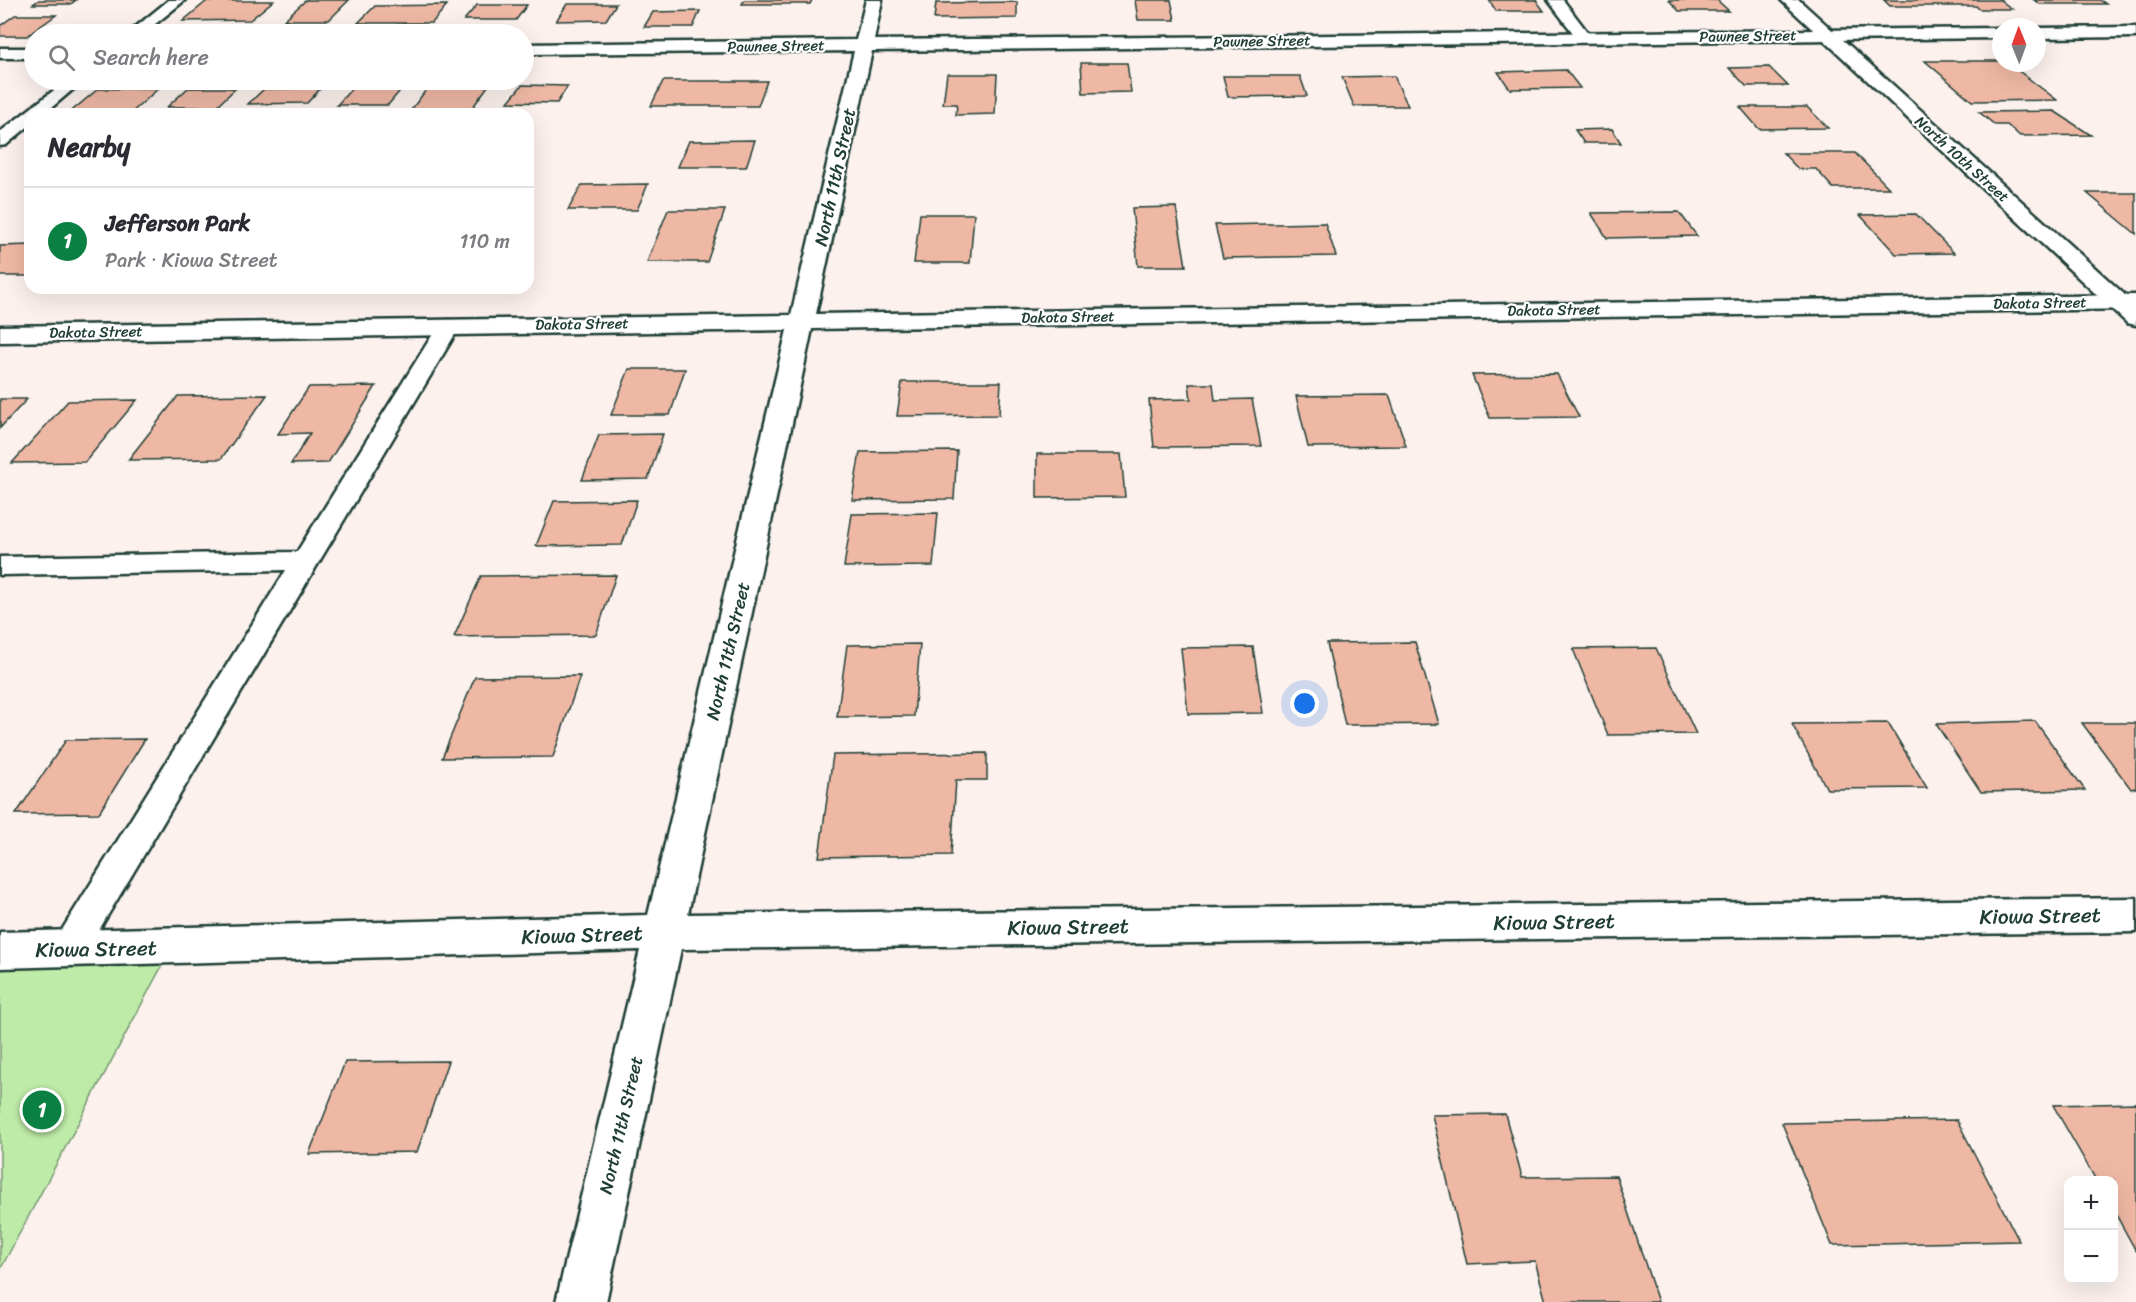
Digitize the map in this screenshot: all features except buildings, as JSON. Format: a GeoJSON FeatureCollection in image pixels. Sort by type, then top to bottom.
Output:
{"type":"FeatureCollection","features":[{"type":"Feature","properties":{"kind":"street","name":"North 11th Street"},"geometry":{"type":"LineString","coordinates":[[581,1302],[874,0]]}},
{"type":"Feature","properties":{"kind":"street","name":"North 10th Street"},"geometry":{"type":"LineString","coordinates":[[1789,0],[2130,307]]}},
{"type":"Feature","properties":{"kind":"street"},"geometry":{"type":"LineString","coordinates":[[2046,33],[2136,32]]}},
{"type":"Feature","properties":{"kind":"street","name":"Pawnee Street"},"geometry":{"type":"LineString","coordinates":[[534,49],[1992,33]]}},
{"type":"Feature","properties":{"kind":"street"},"geometry":{"type":"LineString","coordinates":[[0,53],[24,53]]}},
{"type":"Feature","properties":{"kind":"street","name":"Dakota Street"},"geometry":{"type":"LineString","coordinates":[[0,334],[803,321],[2130,307]]}},
{"type":"Feature","properties":{"kind":"street","name":"Kiowa Street"},"geometry":{"type":"LineString","coordinates":[[0,950],[664,932],[2136,915]]}},
{"type":"Feature","properties":{"kind":"lane"},"geometry":{"type":"LineString","coordinates":[[147,24],[178,0]]}},
{"type":"Feature","properties":{"kind":"lane"},"geometry":{"type":"LineString","coordinates":[[1555,0],[1584,38]]}},
{"type":"Feature","properties":{"kind":"lane"},"geometry":{"type":"LineString","coordinates":[[41,108],[64,90]]}},
{"type":"Feature","properties":{"kind":"lane"},"geometry":{"type":"LineString","coordinates":[[0,141],[24,122]]}},
{"type":"Feature","properties":{"kind":"lane"},"geometry":{"type":"LineString","coordinates":[[69,949],[449,326]]}},
{"type":"Feature","properties":{"kind":"lane"},"geometry":{"type":"LineString","coordinates":[[0,566],[306,561]]}},
{"type":"Feature","properties":{"kind":"green space"},"geometry":{"type":"Polygon","coordinates":[[[172,947],[0,1270],[0,950],[172,947]]]}},
{"type":"Feature","properties":{"kind":"place","name":"Jefferson Park"},"geometry":{"type":"Point","coordinates":[42,1110]}}]}
